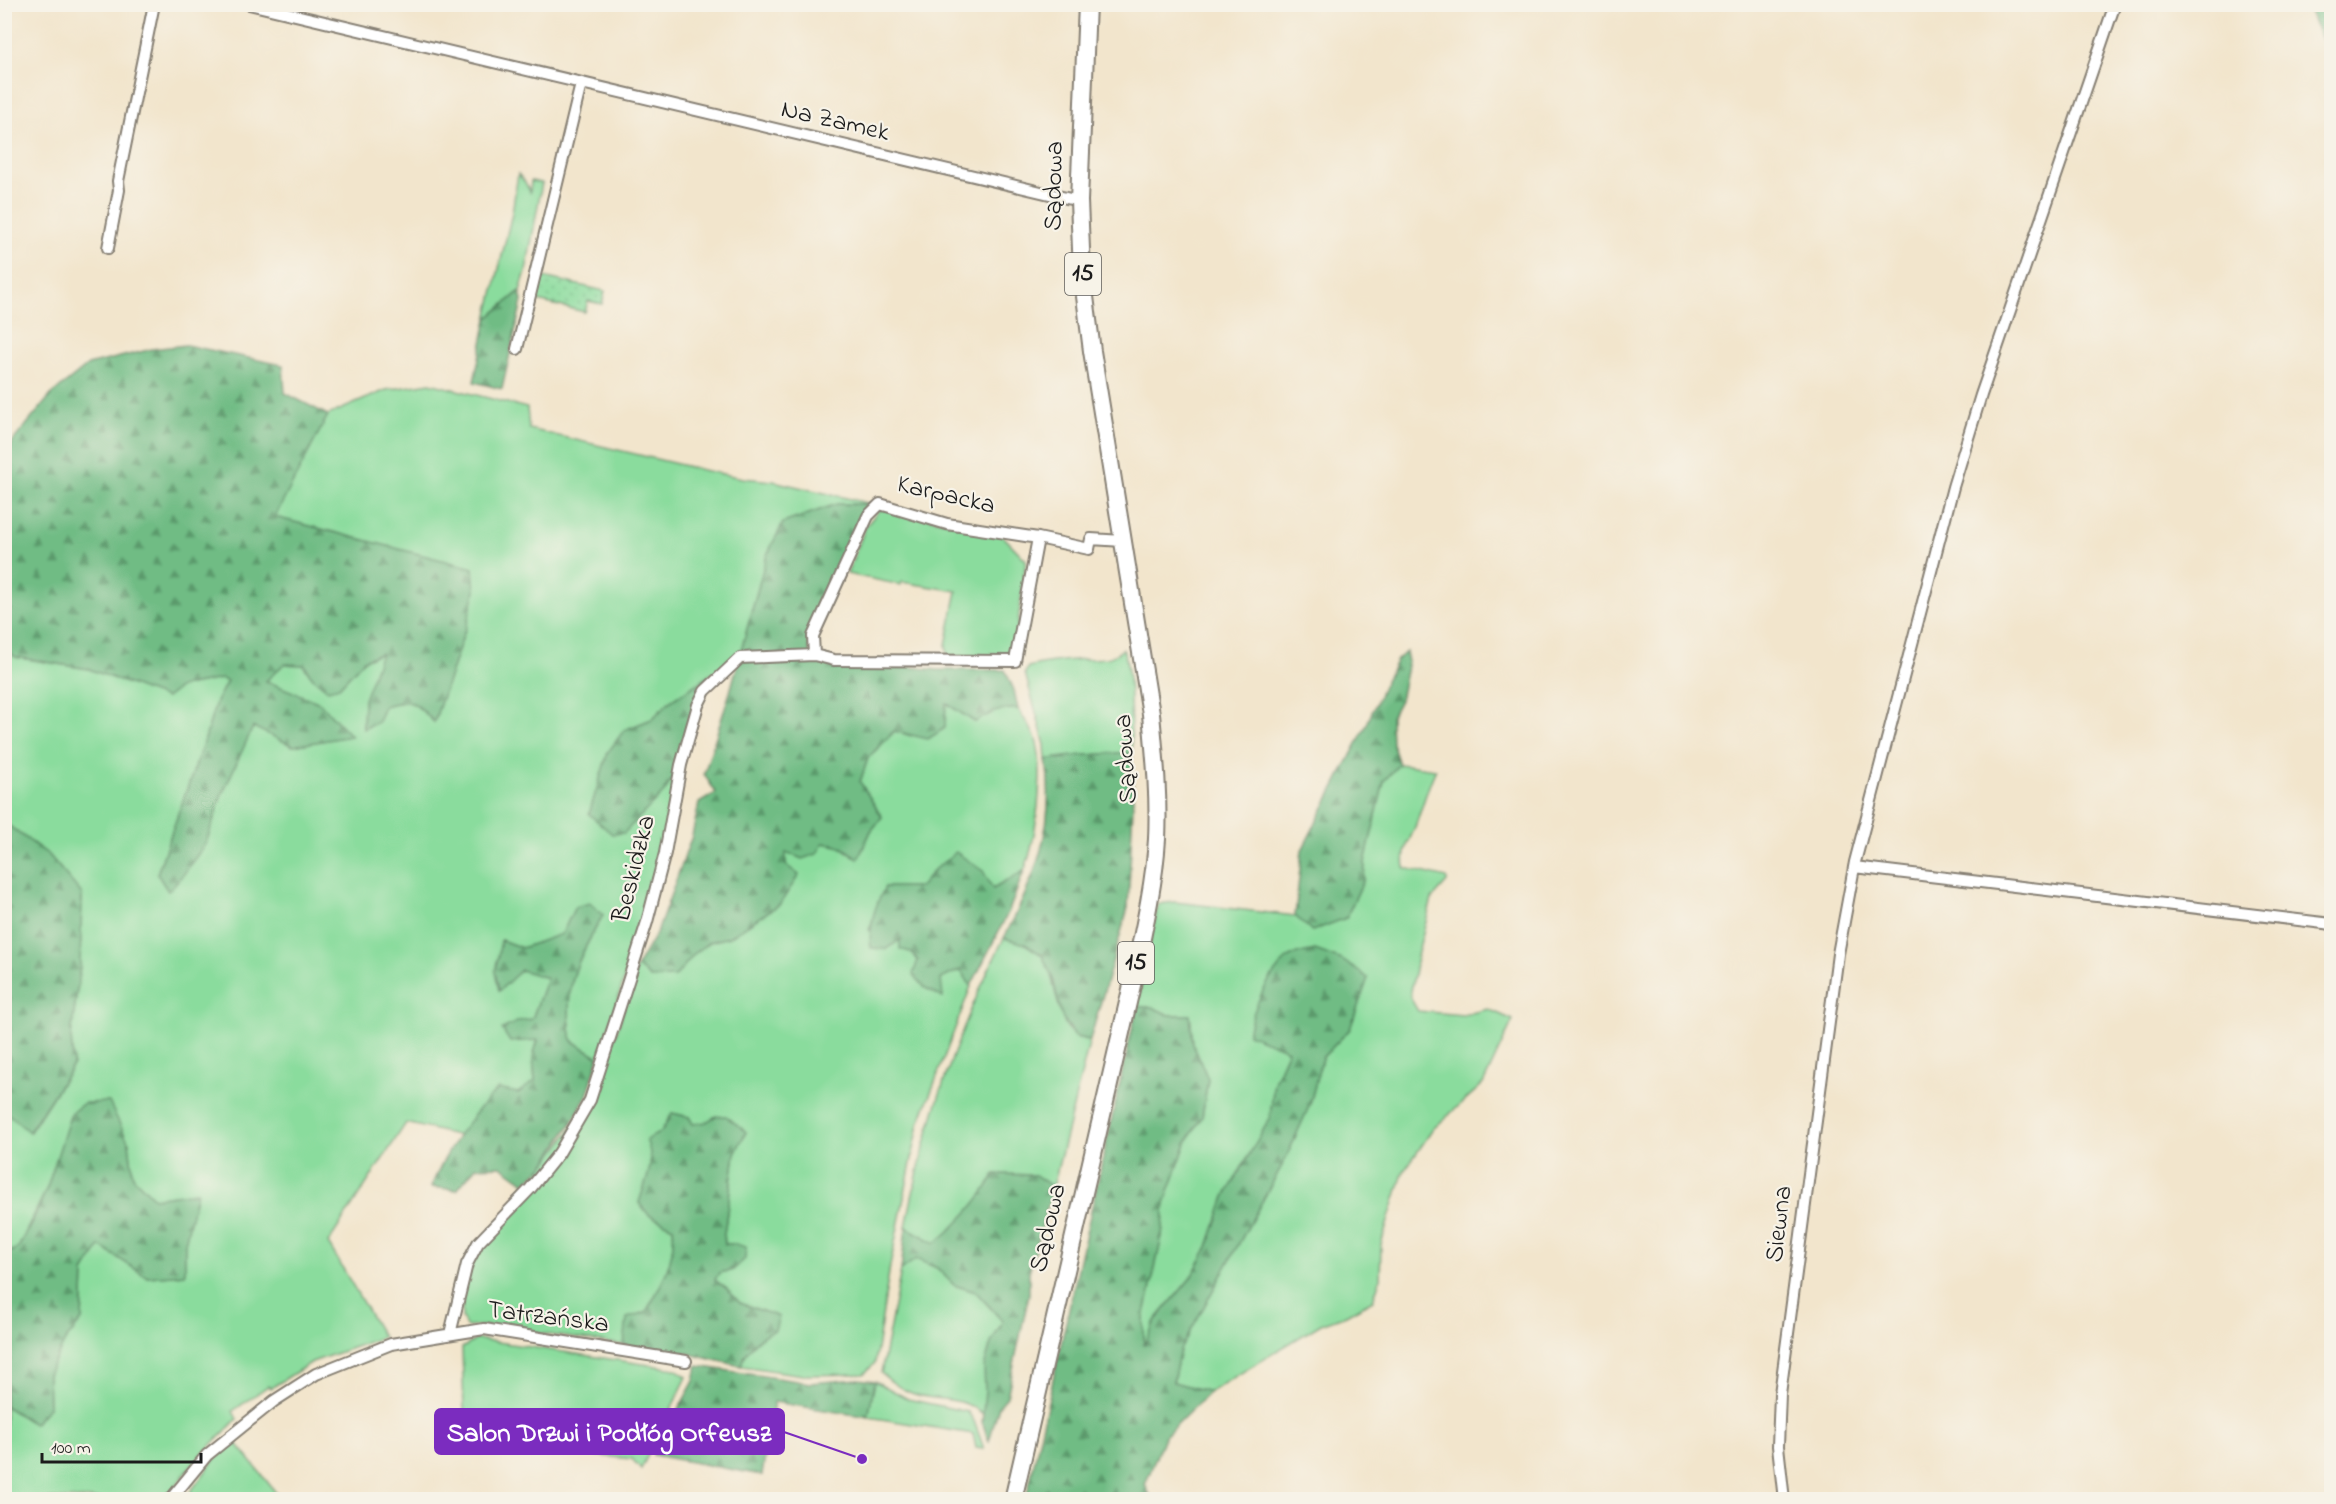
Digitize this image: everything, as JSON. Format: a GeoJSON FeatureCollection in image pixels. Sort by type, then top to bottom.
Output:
{"type":"FeatureCollection","features":[{"type":"Feature","properties":{"kind":"main road","name":"Sądowa"},"geometry":{"type":"LineString","coordinates":[[1013,1500],[1132,985],[1146,917],[1156,841],[1156,763],[1151,714],[1091,342],[1080,252],[1079,201],[1087,4]]}},
{"type":"Feature","properties":{"kind":"street"},"geometry":{"type":"LineString","coordinates":[[108,248],[119,190],[118,181],[154,4]]}},
{"type":"Feature","properties":{"kind":"street","name":"Na Zamek"},"geometry":{"type":"LineString","coordinates":[[249,4],[1079,201]]}},
{"type":"Feature","properties":{"kind":"street","name":"Siewna"},"geometry":{"type":"LineString","coordinates":[[1784,1500],[1778,1446],[1780,1394],[1838,954],[1854,867],[1953,487],[1977,406],[2115,4]]}},
{"type":"Feature","properties":{"kind":"street"},"geometry":{"type":"LineString","coordinates":[[517,349],[581,84]]}},
{"type":"Feature","properties":{"kind":"street","name":"Karpacka"},"geometry":{"type":"LineString","coordinates":[[814,655],[813,636],[868,516],[879,504],[947,524],[1038,537],[1089,549],[1091,539],[1123,541]]}},
{"type":"Feature","properties":{"kind":"street","name":"Beskidzka"},"geometry":{"type":"LineString","coordinates":[[450,1334],[467,1264],[478,1243],[530,1189],[559,1153],[590,1100],[647,922],[664,853],[681,765],[698,705],[705,691],[740,658],[814,655],[834,660],[1015,661],[1038,537]]}},
{"type":"Feature","properties":{"kind":"street"},"geometry":{"type":"LineString","coordinates":[[1854,867],[2331,924]]}},
{"type":"Feature","properties":{"kind":"street","name":"Tatrzańska"},"geometry":{"type":"LineString","coordinates":[[170,1500],[207,1455],[274,1401],[316,1374],[391,1344],[484,1329],[565,1340],[686,1361]]}},
{"type":"Feature","properties":{"kind":"green space"},"geometry":{"type":"Polygon","coordinates":[[[2306,5],[2331,5],[2331,58],[2306,5]]]}},
{"type":"Feature","properties":{"kind":"green space"},"geometry":{"type":"Polygon","coordinates":[[[518,174],[530,192],[531,181],[542,183],[526,271],[520,291],[487,319],[512,213],[518,174]]]}},
{"type":"Feature","properties":{"kind":"green space"},"geometry":{"type":"Polygon","coordinates":[[[539,276],[605,291],[602,304],[588,301],[585,312],[533,300],[539,276]]]}},
{"type":"Feature","properties":{"kind":"green space"},"geometry":{"type":"Polygon","coordinates":[[[520,291],[522,301],[502,389],[474,382],[487,319],[520,291]]]}},
{"type":"Feature","properties":{"kind":"green space"},"geometry":{"type":"Polygon","coordinates":[[[186,345],[283,365],[285,393],[328,415],[275,517],[473,568],[475,591],[467,624],[434,722],[417,706],[401,702],[384,706],[378,722],[363,729],[364,700],[381,653],[364,660],[339,687],[328,690],[313,678],[303,665],[284,664],[266,681],[320,703],[351,736],[293,746],[253,727],[221,797],[206,843],[183,875],[168,891],[157,874],[216,702],[227,681],[221,679],[180,687],[166,698],[89,669],[15,657],[5,647],[4,467],[12,442],[51,395],[88,365],[152,349],[186,345]]]}},
{"type":"Feature","properties":{"kind":"green space"},"geometry":{"type":"Polygon","coordinates":[[[430,383],[527,408],[529,429],[707,471],[773,481],[872,504],[837,504],[783,523],[767,555],[740,655],[669,702],[652,719],[624,730],[676,772],[660,859],[599,1057],[572,1041],[569,1005],[579,961],[603,915],[575,907],[562,934],[522,948],[501,940],[499,990],[521,970],[547,978],[532,1019],[519,1021],[538,1040],[533,1057],[535,1082],[518,1093],[480,1107],[460,1136],[406,1123],[328,1243],[383,1337],[312,1362],[271,1388],[268,1386],[233,1411],[237,1419],[189,1468],[166,1499],[5,1499],[5,1406],[34,1424],[49,1407],[48,1374],[65,1341],[82,1320],[84,1272],[100,1245],[147,1277],[185,1274],[185,1243],[197,1192],[154,1198],[133,1177],[129,1143],[47,1188],[18,1248],[5,1255],[5,1111],[30,1132],[73,1065],[71,1037],[80,966],[82,895],[49,855],[5,823],[4,659],[7,650],[15,657],[89,669],[166,698],[180,687],[221,679],[227,681],[216,702],[157,874],[206,843],[221,797],[253,726],[293,746],[351,735],[289,691],[266,681],[284,664],[303,665],[313,678],[339,687],[364,660],[382,653],[364,700],[363,729],[378,722],[384,706],[402,702],[417,706],[434,722],[467,624],[473,568],[274,517],[328,415],[386,390],[430,383]]]}},
{"type":"Feature","properties":{"kind":"green space"},"geometry":{"type":"Polygon","coordinates":[[[837,504],[872,504],[808,640],[811,660],[844,666],[889,665],[939,670],[1005,670],[1014,690],[1018,709],[1001,710],[975,722],[946,703],[945,728],[928,739],[894,731],[868,758],[860,782],[882,817],[871,831],[858,859],[842,848],[823,843],[817,854],[802,859],[786,852],[786,865],[799,875],[780,904],[729,937],[709,942],[694,954],[675,977],[650,978],[637,966],[658,930],[692,836],[699,803],[716,793],[704,774],[730,692],[767,555],[783,523],[837,504]]]}},
{"type":"Feature","properties":{"kind":"green space"},"geometry":{"type":"Polygon","coordinates":[[[891,509],[1002,535],[1026,560],[1016,638],[1005,656],[948,657],[946,645],[957,591],[902,582],[901,585],[847,574],[866,526],[879,510],[891,509]]]}},
{"type":"Feature","properties":{"kind":"green space"},"geometry":{"type":"Polygon","coordinates":[[[1123,649],[1128,672],[1132,752],[1046,760],[1045,745],[1025,673],[1028,667],[1106,658],[1123,649]]]}},
{"type":"Feature","properties":{"kind":"green space"},"geometry":{"type":"Polygon","coordinates":[[[1406,652],[1408,662],[1400,700],[1391,717],[1392,743],[1399,764],[1384,781],[1365,862],[1364,879],[1346,918],[1312,931],[1295,916],[1302,850],[1366,726],[1384,684],[1397,660],[1406,652]]]}},
{"type":"Feature","properties":{"kind":"green space"},"geometry":{"type":"Polygon","coordinates":[[[709,676],[695,703],[676,772],[665,791],[624,833],[612,834],[589,814],[608,752],[624,730],[652,719],[669,702],[709,676]]]}},
{"type":"Feature","properties":{"kind":"green space"},"geometry":{"type":"Polygon","coordinates":[[[946,703],[975,722],[1001,710],[1018,709],[1035,737],[1038,750],[1040,784],[1036,824],[1024,871],[993,889],[935,869],[920,887],[885,887],[869,930],[901,939],[918,960],[941,979],[961,969],[971,986],[919,1124],[890,1266],[875,1363],[864,1374],[803,1375],[741,1366],[744,1354],[779,1317],[740,1303],[715,1280],[718,1273],[733,1270],[746,1248],[735,1244],[725,1244],[724,1234],[735,1153],[746,1132],[716,1116],[707,1123],[693,1124],[689,1117],[672,1113],[650,1147],[651,1171],[639,1203],[649,1215],[673,1227],[672,1250],[667,1272],[646,1312],[628,1319],[624,1345],[486,1326],[466,1327],[462,1317],[462,1306],[466,1278],[477,1251],[509,1213],[594,1099],[637,966],[675,977],[694,954],[710,942],[729,937],[780,904],[786,865],[785,851],[816,854],[823,843],[839,846],[858,859],[871,831],[882,817],[860,782],[868,758],[895,731],[911,736],[946,703]]]}},
{"type":"Feature","properties":{"kind":"green space"},"geometry":{"type":"Polygon","coordinates":[[[1132,752],[1133,806],[1128,908],[1090,1040],[1076,1037],[1062,1017],[1053,979],[1042,955],[1025,944],[1004,938],[1034,873],[1040,852],[1048,808],[1046,760],[1132,752]]]}},
{"type":"Feature","properties":{"kind":"green space"},"geometry":{"type":"Polygon","coordinates":[[[1399,764],[1436,769],[1407,847],[1404,857],[1405,868],[1447,878],[1447,882],[1432,899],[1418,952],[1410,997],[1418,1011],[1463,1015],[1488,1009],[1513,1020],[1483,1084],[1433,1129],[1403,1173],[1381,1244],[1380,1279],[1373,1300],[1346,1315],[1321,1324],[1210,1392],[1173,1382],[1180,1350],[1285,1160],[1310,1104],[1322,1058],[1350,1029],[1276,1044],[1288,1050],[1274,1082],[1270,1118],[1225,1197],[1208,1247],[1190,1279],[1155,1321],[1144,1348],[1144,1318],[1162,1236],[1165,1203],[1186,1143],[1202,1117],[1208,1079],[1193,1044],[1190,1015],[1169,1015],[1152,1007],[1137,1007],[1158,904],[1175,902],[1295,916],[1312,931],[1346,918],[1364,879],[1365,862],[1384,781],[1399,764]]]}},
{"type":"Feature","properties":{"kind":"green space"},"geometry":{"type":"Polygon","coordinates":[[[5,823],[49,855],[82,894],[80,966],[71,1037],[73,1065],[29,1132],[5,1111],[5,823]]]}},
{"type":"Feature","properties":{"kind":"green space"},"geometry":{"type":"Polygon","coordinates":[[[956,852],[983,871],[993,889],[1024,871],[1009,911],[971,986],[960,970],[941,979],[943,998],[925,988],[913,974],[918,960],[910,952],[900,949],[900,940],[886,949],[871,948],[871,925],[885,887],[920,887],[935,869],[956,852]]]}},
{"type":"Feature","properties":{"kind":"green space"},"geometry":{"type":"Polygon","coordinates":[[[590,903],[603,915],[579,961],[569,1005],[572,1041],[599,1057],[587,1096],[545,1164],[525,1183],[501,1166],[476,1167],[457,1190],[431,1187],[451,1147],[488,1099],[498,1089],[518,1093],[535,1081],[533,1057],[538,1040],[510,1042],[502,1029],[519,1021],[532,1019],[547,978],[521,970],[499,991],[495,972],[501,940],[522,948],[562,934],[575,907],[590,903]]]}},
{"type":"Feature","properties":{"kind":"green space"},"geometry":{"type":"Polygon","coordinates":[[[1004,938],[1039,951],[1051,974],[1060,1010],[1069,1030],[1076,1037],[1090,1040],[1053,1187],[1035,1175],[995,1174],[968,1211],[935,1243],[906,1227],[914,1189],[945,1079],[972,1007],[1004,938]]]}},
{"type":"Feature","properties":{"kind":"green space"},"geometry":{"type":"Polygon","coordinates":[[[1315,950],[1342,960],[1368,978],[1350,1029],[1322,1058],[1310,1104],[1285,1160],[1180,1350],[1173,1382],[1210,1392],[1164,1437],[1145,1485],[1152,1499],[1026,1499],[1137,1007],[1152,1007],[1169,1015],[1190,1015],[1193,1044],[1208,1079],[1202,1117],[1186,1143],[1165,1203],[1162,1236],[1144,1318],[1144,1346],[1155,1321],[1190,1279],[1208,1247],[1225,1197],[1270,1118],[1274,1082],[1288,1050],[1248,1034],[1257,1003],[1267,983],[1280,965],[1291,956],[1315,950]]]}},
{"type":"Feature","properties":{"kind":"green space"},"geometry":{"type":"Polygon","coordinates":[[[109,1102],[129,1143],[133,1177],[154,1198],[197,1192],[185,1243],[185,1274],[147,1277],[100,1246],[84,1272],[82,1320],[65,1341],[48,1374],[49,1407],[34,1424],[5,1406],[5,1255],[18,1248],[31,1224],[47,1188],[71,1113],[84,1103],[109,1102]]]}},
{"type":"Feature","properties":{"kind":"green space"},"geometry":{"type":"Polygon","coordinates":[[[672,1113],[689,1117],[693,1124],[706,1122],[716,1116],[726,1116],[746,1132],[735,1153],[724,1234],[725,1244],[746,1247],[745,1259],[733,1270],[719,1273],[715,1280],[740,1303],[779,1317],[775,1330],[754,1344],[741,1366],[685,1353],[624,1345],[627,1318],[646,1312],[670,1261],[673,1227],[649,1215],[639,1203],[650,1164],[646,1140],[661,1132],[672,1113]]]}},
{"type":"Feature","properties":{"kind":"green space"},"geometry":{"type":"Polygon","coordinates":[[[995,1174],[1035,1175],[1053,1187],[1029,1272],[1029,1294],[1007,1397],[999,1406],[989,1441],[982,1422],[985,1391],[984,1367],[991,1343],[1003,1321],[976,1292],[954,1285],[937,1268],[916,1259],[901,1270],[906,1227],[935,1243],[968,1211],[995,1174]]]}},
{"type":"Feature","properties":{"kind":"green space"},"geometry":{"type":"Polygon","coordinates":[[[916,1259],[937,1268],[954,1285],[976,1292],[1003,1322],[991,1343],[983,1414],[958,1401],[909,1392],[881,1373],[901,1270],[916,1259]]]}},
{"type":"Feature","properties":{"kind":"green space"},"geometry":{"type":"Polygon","coordinates":[[[477,1339],[676,1369],[687,1377],[641,1469],[632,1459],[465,1443],[462,1348],[477,1339]]]}},
{"type":"Feature","properties":{"kind":"green space"},"geometry":{"type":"Polygon","coordinates":[[[697,1366],[810,1383],[858,1379],[875,1381],[868,1417],[774,1402],[762,1475],[653,1455],[694,1381],[697,1366]]]}},
{"type":"Feature","properties":{"kind":"green space"},"geometry":{"type":"Polygon","coordinates":[[[875,1381],[908,1399],[968,1412],[974,1421],[984,1449],[976,1448],[973,1434],[868,1417],[875,1381]]]}},
{"type":"Feature","properties":{"kind":"green space"},"geometry":{"type":"Polygon","coordinates":[[[235,1441],[281,1499],[185,1499],[214,1460],[235,1441]]]}},
{"type":"Feature","properties":{"kind":"place","name":"Salon Drzwi i Podłóg Orfeusz"},"geometry":{"type":"Point","coordinates":[862,1459]}}]}
